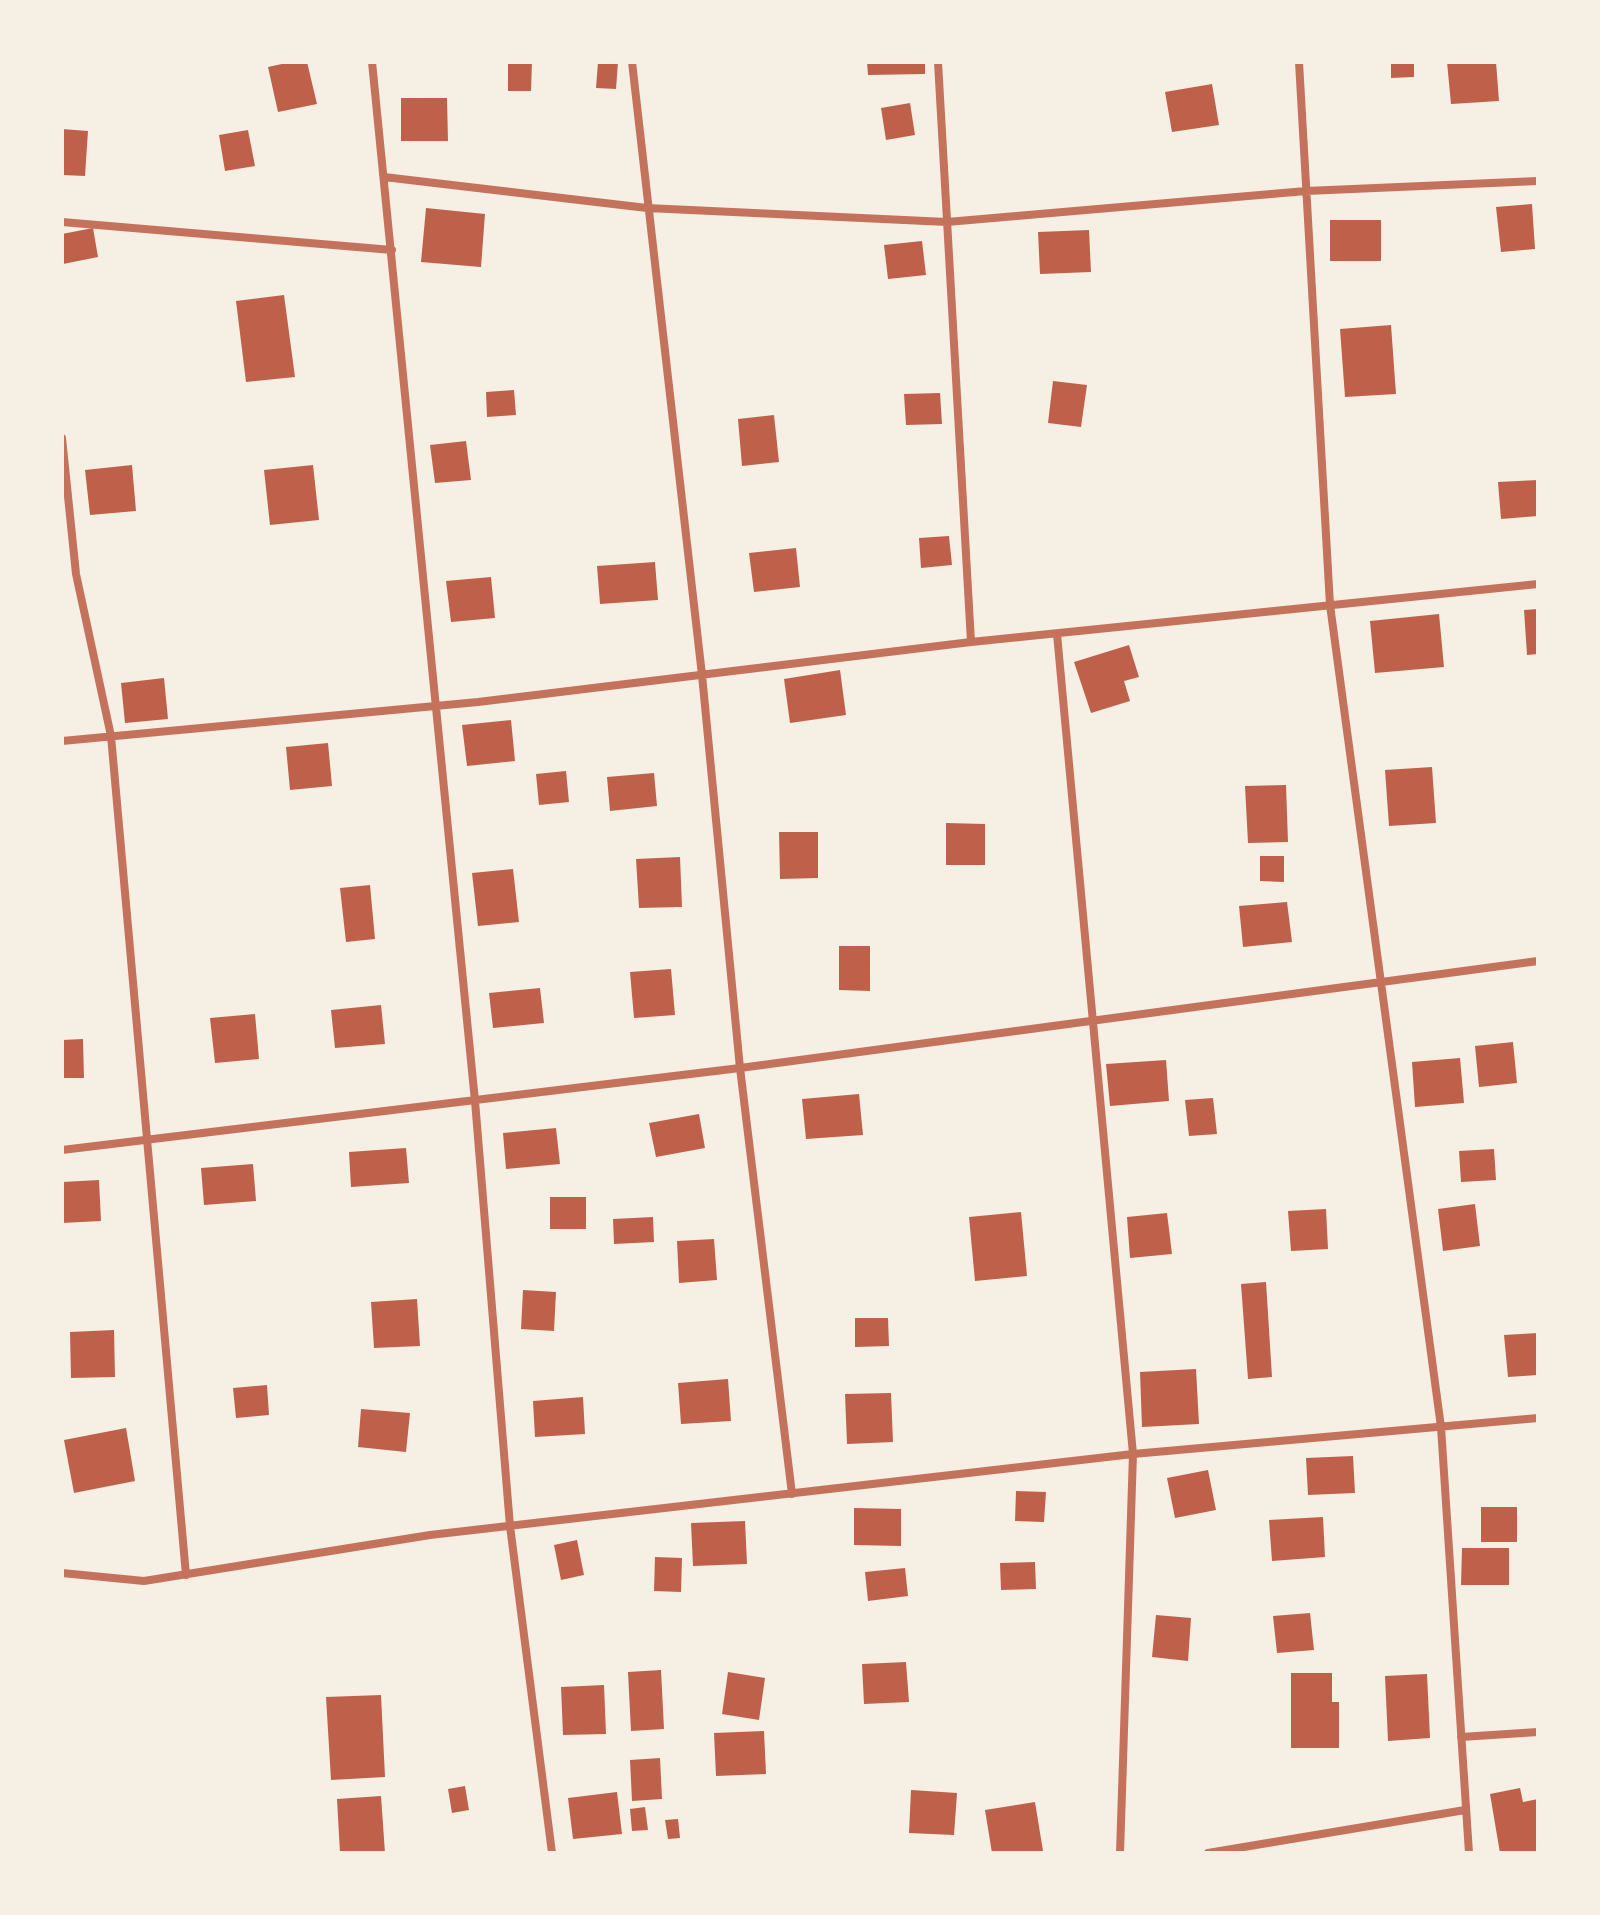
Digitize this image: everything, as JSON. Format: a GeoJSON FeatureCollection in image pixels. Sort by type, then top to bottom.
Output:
{"type":"FeatureCollection","features":[{"type":"Feature","properties":{"kind":"street"},"geometry":{"type":"LineString","coordinates":[[372,62],[475,1101],[510,1526],[552,1853]]}},
{"type":"Feature","properties":{"kind":"street"},"geometry":{"type":"LineString","coordinates":[[632,62],[702,675],[740,1068],[792,1494]]}},
{"type":"Feature","properties":{"kind":"street"},"geometry":{"type":"LineString","coordinates":[[938,62],[971,642]]}},
{"type":"Feature","properties":{"kind":"street"},"geometry":{"type":"LineString","coordinates":[[1299,62],[1330,605],[1441,1427],[1469,1853]]}},
{"type":"Feature","properties":{"kind":"street"},"geometry":{"type":"LineString","coordinates":[[384,177],[647,208],[947,222],[1306,191],[1538,181]]}},
{"type":"Feature","properties":{"kind":"street"},"geometry":{"type":"LineString","coordinates":[[62,222],[392,250]]}},
{"type":"Feature","properties":{"kind":"street"},"geometry":{"type":"LineString","coordinates":[[62,438],[76,574],[111,736],[186,1575]]}},
{"type":"Feature","properties":{"kind":"street"},"geometry":{"type":"LineString","coordinates":[[62,741],[437,705],[971,642],[1538,584]]}},
{"type":"Feature","properties":{"kind":"street"},"geometry":{"type":"LineString","coordinates":[[1057,634],[1133,1454],[1120,1853]]}},
{"type":"Feature","properties":{"kind":"street"},"geometry":{"type":"LineString","coordinates":[[62,1150],[740,1068],[1382,979],[1538,961]]}},
{"type":"Feature","properties":{"kind":"street"},"geometry":{"type":"LineString","coordinates":[[62,1573],[144,1581],[510,1526],[1133,1454],[1538,1418]]}},
{"type":"Feature","properties":{"kind":"street"},"geometry":{"type":"LineString","coordinates":[[1461,1737],[1538,1732]]}},
{"type":"Feature","properties":{"kind":"street"},"geometry":{"type":"LineString","coordinates":[[1208,1853],[1465,1810]]}},
{"type":"Feature","properties":{"kind":"building"},"geometry":{"type":"Polygon","coordinates":[[[307,62],[317,104],[278,112],[268,67],[307,62]]]}},
{"type":"Feature","properties":{"kind":"building"},"geometry":{"type":"Polygon","coordinates":[[[508,62],[532,62],[531,91],[508,91],[508,62]]]}},
{"type":"Feature","properties":{"kind":"building"},"geometry":{"type":"Polygon","coordinates":[[[598,62],[618,62],[616,89],[596,88],[598,62]]]}},
{"type":"Feature","properties":{"kind":"building"},"geometry":{"type":"Polygon","coordinates":[[[867,62],[925,62],[925,74],[868,75],[867,62]]]}},
{"type":"Feature","properties":{"kind":"building"},"geometry":{"type":"Polygon","coordinates":[[[1391,62],[1414,62],[1414,77],[1391,78],[1391,62]]]}},
{"type":"Feature","properties":{"kind":"building"},"geometry":{"type":"Polygon","coordinates":[[[1447,62],[1496,62],[1499,101],[1451,104],[1447,62]]]}},
{"type":"Feature","properties":{"kind":"building"},"geometry":{"type":"Polygon","coordinates":[[[1212,84],[1219,125],[1172,132],[1165,92],[1212,84]]]}},
{"type":"Feature","properties":{"kind":"building"},"geometry":{"type":"Polygon","coordinates":[[[401,98],[447,98],[448,141],[401,141],[401,98]]]}},
{"type":"Feature","properties":{"kind":"building"},"geometry":{"type":"Polygon","coordinates":[[[910,103],[915,135],[886,140],[881,108],[910,103]]]}},
{"type":"Feature","properties":{"kind":"building"},"geometry":{"type":"Polygon","coordinates":[[[62,129],[88,131],[85,176],[62,175],[62,129]]]}},
{"type":"Feature","properties":{"kind":"building"},"geometry":{"type":"Polygon","coordinates":[[[248,130],[255,166],[225,171],[219,135],[248,130]]]}},
{"type":"Feature","properties":{"kind":"building"},"geometry":{"type":"Polygon","coordinates":[[[1532,204],[1535,249],[1501,252],[1496,207],[1532,204]]]}},
{"type":"Feature","properties":{"kind":"building"},"geometry":{"type":"Polygon","coordinates":[[[426,208],[485,214],[481,267],[421,262],[426,208]]]}},
{"type":"Feature","properties":{"kind":"building"},"geometry":{"type":"Polygon","coordinates":[[[1330,220],[1381,220],[1381,261],[1330,261],[1330,220]]]}},
{"type":"Feature","properties":{"kind":"building"},"geometry":{"type":"Polygon","coordinates":[[[93,228],[98,257],[63,264],[62,234],[93,228]]]}},
{"type":"Feature","properties":{"kind":"building"},"geometry":{"type":"Polygon","coordinates":[[[1089,230],[1091,272],[1040,274],[1038,232],[1089,230]]]}},
{"type":"Feature","properties":{"kind":"building"},"geometry":{"type":"Polygon","coordinates":[[[922,241],[926,275],[888,279],[884,245],[922,241]]]}},
{"type":"Feature","properties":{"kind":"building"},"geometry":{"type":"Polygon","coordinates":[[[284,295],[295,377],[246,382],[236,301],[284,295]]]}},
{"type":"Feature","properties":{"kind":"building"},"geometry":{"type":"Polygon","coordinates":[[[1391,325],[1396,394],[1345,397],[1340,329],[1391,325]]]}},
{"type":"Feature","properties":{"kind":"building"},"geometry":{"type":"Polygon","coordinates":[[[1053,381],[1087,385],[1081,427],[1048,423],[1053,381]]]}},
{"type":"Feature","properties":{"kind":"building"},"geometry":{"type":"Polygon","coordinates":[[[514,390],[516,415],[487,417],[486,392],[514,390]]]}},
{"type":"Feature","properties":{"kind":"building"},"geometry":{"type":"Polygon","coordinates":[[[940,393],[942,424],[906,425],[904,394],[940,393]]]}},
{"type":"Feature","properties":{"kind":"building"},"geometry":{"type":"Polygon","coordinates":[[[774,415],[779,462],[742,466],[738,419],[774,415]]]}},
{"type":"Feature","properties":{"kind":"building"},"geometry":{"type":"Polygon","coordinates":[[[466,441],[471,480],[435,483],[430,445],[466,441]]]}},
{"type":"Feature","properties":{"kind":"building"},"geometry":{"type":"Polygon","coordinates":[[[132,465],[136,511],[90,515],[85,470],[132,465]]]}},
{"type":"Feature","properties":{"kind":"building"},"geometry":{"type":"Polygon","coordinates":[[[313,465],[319,520],[270,525],[264,470],[313,465]]]}},
{"type":"Feature","properties":{"kind":"building"},"geometry":{"type":"Polygon","coordinates":[[[1538,480],[1538,516],[1501,519],[1498,482],[1538,480]]]}},
{"type":"Feature","properties":{"kind":"building"},"geometry":{"type":"Polygon","coordinates":[[[949,536],[952,565],[921,568],[919,538],[949,536]]]}},
{"type":"Feature","properties":{"kind":"building"},"geometry":{"type":"Polygon","coordinates":[[[796,548],[800,587],[754,592],[749,553],[796,548]]]}},
{"type":"Feature","properties":{"kind":"building"},"geometry":{"type":"Polygon","coordinates":[[[655,562],[658,600],[600,604],[597,566],[655,562]]]}},
{"type":"Feature","properties":{"kind":"building"},"geometry":{"type":"Polygon","coordinates":[[[491,577],[495,618],[451,622],[446,581],[491,577]]]}},
{"type":"Feature","properties":{"kind":"building"},"geometry":{"type":"Polygon","coordinates":[[[1538,609],[1538,654],[1527,655],[1524,610],[1538,609]]]}},
{"type":"Feature","properties":{"kind":"building"},"geometry":{"type":"Polygon","coordinates":[[[1439,614],[1444,667],[1375,673],[1370,621],[1439,614]]]}},
{"type":"Feature","properties":{"kind":"building"},"geometry":{"type":"Polygon","coordinates":[[[1129,645],[1139,677],[1124,681],[1130,701],[1091,713],[1074,662],[1129,645]]]}},
{"type":"Feature","properties":{"kind":"building"},"geometry":{"type":"Polygon","coordinates":[[[840,670],[846,715],[790,723],[784,679],[840,670]]]}},
{"type":"Feature","properties":{"kind":"building"},"geometry":{"type":"Polygon","coordinates":[[[164,678],[168,719],[125,723],[121,683],[164,678]]]}},
{"type":"Feature","properties":{"kind":"building"},"geometry":{"type":"Polygon","coordinates":[[[511,720],[515,761],[467,766],[462,725],[511,720]]]}},
{"type":"Feature","properties":{"kind":"building"},"geometry":{"type":"Polygon","coordinates":[[[328,743],[332,786],[290,790],[286,747],[328,743]]]}},
{"type":"Feature","properties":{"kind":"building"},"geometry":{"type":"Polygon","coordinates":[[[1432,767],[1436,823],[1389,826],[1385,770],[1432,767]]]}},
{"type":"Feature","properties":{"kind":"building"},"geometry":{"type":"Polygon","coordinates":[[[566,771],[569,802],[539,805],[536,774],[566,771]]]}},
{"type":"Feature","properties":{"kind":"building"},"geometry":{"type":"Polygon","coordinates":[[[654,773],[657,806],[610,811],[607,777],[654,773]]]}},
{"type":"Feature","properties":{"kind":"building"},"geometry":{"type":"Polygon","coordinates":[[[1286,785],[1288,842],[1248,843],[1245,786],[1286,785]]]}},
{"type":"Feature","properties":{"kind":"building"},"geometry":{"type":"Polygon","coordinates":[[[946,823],[985,824],[985,865],[946,865],[946,823]]]}},
{"type":"Feature","properties":{"kind":"building"},"geometry":{"type":"Polygon","coordinates":[[[779,832],[818,832],[818,878],[780,879],[779,832]]]}},
{"type":"Feature","properties":{"kind":"building"},"geometry":{"type":"Polygon","coordinates":[[[1260,856],[1284,856],[1284,882],[1260,881],[1260,856]]]}},
{"type":"Feature","properties":{"kind":"building"},"geometry":{"type":"Polygon","coordinates":[[[680,857],[682,907],[639,908],[636,859],[680,857]]]}},
{"type":"Feature","properties":{"kind":"building"},"geometry":{"type":"Polygon","coordinates":[[[513,869],[519,922],[478,926],[472,873],[513,869]]]}},
{"type":"Feature","properties":{"kind":"building"},"geometry":{"type":"Polygon","coordinates":[[[370,885],[375,939],[346,942],[340,888],[370,885]]]}},
{"type":"Feature","properties":{"kind":"building"},"geometry":{"type":"Polygon","coordinates":[[[1287,902],[1292,942],[1243,947],[1239,906],[1287,902]]]}},
{"type":"Feature","properties":{"kind":"building"},"geometry":{"type":"Polygon","coordinates":[[[839,946],[870,946],[870,991],[839,990],[839,946]]]}},
{"type":"Feature","properties":{"kind":"building"},"geometry":{"type":"Polygon","coordinates":[[[671,969],[675,1015],[634,1018],[630,972],[671,969]]]}},
{"type":"Feature","properties":{"kind":"building"},"geometry":{"type":"Polygon","coordinates":[[[540,988],[544,1023],[493,1028],[489,993],[540,988]]]}},
{"type":"Feature","properties":{"kind":"building"},"geometry":{"type":"Polygon","coordinates":[[[381,1005],[385,1044],[335,1048],[331,1010],[381,1005]]]}},
{"type":"Feature","properties":{"kind":"building"},"geometry":{"type":"Polygon","coordinates":[[[255,1014],[259,1059],[215,1063],[210,1018],[255,1014]]]}},
{"type":"Feature","properties":{"kind":"building"},"geometry":{"type":"Polygon","coordinates":[[[83,1039],[84,1078],[62,1078],[62,1040],[83,1039]]]}},
{"type":"Feature","properties":{"kind":"building"},"geometry":{"type":"Polygon","coordinates":[[[1513,1042],[1517,1083],[1479,1087],[1475,1046],[1513,1042]]]}},
{"type":"Feature","properties":{"kind":"building"},"geometry":{"type":"Polygon","coordinates":[[[1460,1058],[1464,1103],[1415,1107],[1412,1062],[1460,1058]]]}},
{"type":"Feature","properties":{"kind":"building"},"geometry":{"type":"Polygon","coordinates":[[[1166,1060],[1169,1101],[1110,1106],[1106,1064],[1166,1060]]]}},
{"type":"Feature","properties":{"kind":"building"},"geometry":{"type":"Polygon","coordinates":[[[859,1094],[863,1135],[806,1139],[802,1099],[859,1094]]]}},
{"type":"Feature","properties":{"kind":"building"},"geometry":{"type":"Polygon","coordinates":[[[1213,1098],[1217,1134],[1189,1136],[1185,1100],[1213,1098]]]}},
{"type":"Feature","properties":{"kind":"building"},"geometry":{"type":"Polygon","coordinates":[[[699,1114],[705,1148],[656,1157],[649,1123],[699,1114]]]}},
{"type":"Feature","properties":{"kind":"building"},"geometry":{"type":"Polygon","coordinates":[[[556,1128],[560,1164],[506,1169],[503,1133],[556,1128]]]}},
{"type":"Feature","properties":{"kind":"building"},"geometry":{"type":"Polygon","coordinates":[[[406,1148],[409,1183],[351,1187],[349,1152],[406,1148]]]}},
{"type":"Feature","properties":{"kind":"building"},"geometry":{"type":"Polygon","coordinates":[[[1494,1149],[1496,1180],[1461,1182],[1459,1151],[1494,1149]]]}},
{"type":"Feature","properties":{"kind":"building"},"geometry":{"type":"Polygon","coordinates":[[[253,1164],[256,1201],[204,1205],[201,1168],[253,1164]]]}},
{"type":"Feature","properties":{"kind":"building"},"geometry":{"type":"Polygon","coordinates":[[[99,1180],[101,1221],[62,1223],[62,1182],[99,1180]]]}},
{"type":"Feature","properties":{"kind":"building"},"geometry":{"type":"Polygon","coordinates":[[[550,1197],[586,1197],[586,1229],[550,1229],[550,1197]]]}},
{"type":"Feature","properties":{"kind":"building"},"geometry":{"type":"Polygon","coordinates":[[[1475,1204],[1480,1246],[1443,1251],[1438,1209],[1475,1204]]]}},
{"type":"Feature","properties":{"kind":"building"},"geometry":{"type":"Polygon","coordinates":[[[1326,1209],[1328,1249],[1291,1251],[1288,1211],[1326,1209]]]}},
{"type":"Feature","properties":{"kind":"building"},"geometry":{"type":"Polygon","coordinates":[[[1021,1212],[1027,1276],[975,1281],[969,1217],[1021,1212]]]}},
{"type":"Feature","properties":{"kind":"building"},"geometry":{"type":"Polygon","coordinates":[[[1167,1213],[1172,1254],[1130,1258],[1127,1217],[1167,1213]]]}},
{"type":"Feature","properties":{"kind":"building"},"geometry":{"type":"Polygon","coordinates":[[[653,1217],[654,1242],[614,1244],[613,1219],[653,1217]]]}},
{"type":"Feature","properties":{"kind":"building"},"geometry":{"type":"Polygon","coordinates":[[[714,1239],[717,1280],[679,1283],[677,1241],[714,1239]]]}},
{"type":"Feature","properties":{"kind":"building"},"geometry":{"type":"Polygon","coordinates":[[[1266,1282],[1272,1377],[1248,1379],[1241,1284],[1266,1282]]]}},
{"type":"Feature","properties":{"kind":"building"},"geometry":{"type":"Polygon","coordinates":[[[523,1290],[556,1292],[554,1331],[521,1329],[523,1290]]]}},
{"type":"Feature","properties":{"kind":"building"},"geometry":{"type":"Polygon","coordinates":[[[417,1299],[420,1346],[374,1348],[371,1302],[417,1299]]]}},
{"type":"Feature","properties":{"kind":"building"},"geometry":{"type":"Polygon","coordinates":[[[855,1318],[888,1318],[889,1346],[855,1347],[855,1318]]]}},
{"type":"Feature","properties":{"kind":"building"},"geometry":{"type":"Polygon","coordinates":[[[114,1330],[115,1377],[71,1378],[70,1332],[114,1330]]]}},
{"type":"Feature","properties":{"kind":"building"},"geometry":{"type":"Polygon","coordinates":[[[1538,1333],[1538,1375],[1508,1377],[1504,1335],[1538,1333]]]}},
{"type":"Feature","properties":{"kind":"building"},"geometry":{"type":"Polygon","coordinates":[[[1196,1369],[1199,1424],[1142,1427],[1140,1372],[1196,1369]]]}},
{"type":"Feature","properties":{"kind":"building"},"geometry":{"type":"Polygon","coordinates":[[[728,1379],[731,1421],[681,1424],[678,1383],[728,1379]]]}},
{"type":"Feature","properties":{"kind":"building"},"geometry":{"type":"Polygon","coordinates":[[[267,1385],[269,1415],[236,1418],[233,1388],[267,1385]]]}},
{"type":"Feature","properties":{"kind":"building"},"geometry":{"type":"Polygon","coordinates":[[[891,1393],[893,1442],[847,1444],[845,1394],[891,1393]]]}},
{"type":"Feature","properties":{"kind":"building"},"geometry":{"type":"Polygon","coordinates":[[[583,1397],[585,1434],[535,1437],[533,1401],[583,1397]]]}},
{"type":"Feature","properties":{"kind":"building"},"geometry":{"type":"Polygon","coordinates":[[[361,1409],[410,1413],[406,1452],[358,1447],[361,1409]]]}},
{"type":"Feature","properties":{"kind":"building"},"geometry":{"type":"Polygon","coordinates":[[[126,1428],[135,1481],[74,1493],[64,1440],[126,1428]]]}},
{"type":"Feature","properties":{"kind":"building"},"geometry":{"type":"Polygon","coordinates":[[[1353,1456],[1355,1493],[1308,1495],[1306,1458],[1353,1456]]]}},
{"type":"Feature","properties":{"kind":"building"},"geometry":{"type":"Polygon","coordinates":[[[1208,1470],[1216,1510],[1175,1518],[1167,1478],[1208,1470]]]}},
{"type":"Feature","properties":{"kind":"building"},"geometry":{"type":"Polygon","coordinates":[[[1016,1491],[1046,1492],[1044,1522],[1015,1521],[1016,1491]]]}},
{"type":"Feature","properties":{"kind":"building"},"geometry":{"type":"Polygon","coordinates":[[[1481,1507],[1517,1507],[1517,1542],[1481,1542],[1481,1507]]]}},
{"type":"Feature","properties":{"kind":"building"},"geometry":{"type":"Polygon","coordinates":[[[854,1508],[901,1509],[901,1546],[854,1545],[854,1508]]]}},
{"type":"Feature","properties":{"kind":"building"},"geometry":{"type":"Polygon","coordinates":[[[1323,1517],[1325,1557],[1272,1561],[1269,1520],[1323,1517]]]}},
{"type":"Feature","properties":{"kind":"building"},"geometry":{"type":"Polygon","coordinates":[[[745,1521],[747,1564],[693,1566],[691,1523],[745,1521]]]}},
{"type":"Feature","properties":{"kind":"building"},"geometry":{"type":"Polygon","coordinates":[[[577,1540],[584,1575],[561,1580],[554,1545],[577,1540]]]}},
{"type":"Feature","properties":{"kind":"building"},"geometry":{"type":"Polygon","coordinates":[[[1462,1548],[1509,1548],[1509,1585],[1461,1585],[1462,1548]]]}},
{"type":"Feature","properties":{"kind":"building"},"geometry":{"type":"Polygon","coordinates":[[[655,1557],[682,1558],[681,1592],[654,1591],[655,1557]]]}},
{"type":"Feature","properties":{"kind":"building"},"geometry":{"type":"Polygon","coordinates":[[[1035,1562],[1036,1589],[1001,1590],[1000,1563],[1035,1562]]]}},
{"type":"Feature","properties":{"kind":"building"},"geometry":{"type":"Polygon","coordinates":[[[905,1568],[908,1596],[868,1601],[865,1572],[905,1568]]]}},
{"type":"Feature","properties":{"kind":"building"},"geometry":{"type":"Polygon","coordinates":[[[1310,1613],[1314,1650],[1277,1653],[1273,1616],[1310,1613]]]}},
{"type":"Feature","properties":{"kind":"building"},"geometry":{"type":"Polygon","coordinates":[[[1156,1615],[1191,1618],[1188,1661],[1152,1657],[1156,1615]]]}},
{"type":"Feature","properties":{"kind":"building"},"geometry":{"type":"Polygon","coordinates":[[[906,1662],[909,1702],[864,1704],[862,1664],[906,1662]]]}},
{"type":"Feature","properties":{"kind":"building"},"geometry":{"type":"Polygon","coordinates":[[[661,1670],[664,1729],[631,1731],[628,1672],[661,1670]]]}},
{"type":"Feature","properties":{"kind":"building"},"geometry":{"type":"Polygon","coordinates":[[[728,1672],[765,1678],[759,1720],[722,1714],[728,1672]]]}},
{"type":"Feature","properties":{"kind":"building"},"geometry":{"type":"Polygon","coordinates":[[[1291,1673],[1332,1673],[1332,1702],[1339,1702],[1339,1748],[1291,1748],[1291,1673]]]}},
{"type":"Feature","properties":{"kind":"building"},"geometry":{"type":"Polygon","coordinates":[[[1427,1674],[1430,1738],[1388,1741],[1385,1676],[1427,1674]]]}},
{"type":"Feature","properties":{"kind":"building"},"geometry":{"type":"Polygon","coordinates":[[[604,1685],[606,1734],[563,1735],[561,1687],[604,1685]]]}},
{"type":"Feature","properties":{"kind":"building"},"geometry":{"type":"Polygon","coordinates":[[[381,1695],[385,1777],[331,1780],[326,1697],[381,1695]]]}},
{"type":"Feature","properties":{"kind":"building"},"geometry":{"type":"Polygon","coordinates":[[[764,1731],[766,1774],[716,1776],[714,1733],[764,1731]]]}},
{"type":"Feature","properties":{"kind":"building"},"geometry":{"type":"Polygon","coordinates":[[[660,1758],[662,1799],[632,1801],[630,1760],[660,1758]]]}},
{"type":"Feature","properties":{"kind":"building"},"geometry":{"type":"Polygon","coordinates":[[[465,1786],[469,1810],[452,1813],[448,1789],[465,1786]]]}},
{"type":"Feature","properties":{"kind":"building"},"geometry":{"type":"Polygon","coordinates":[[[1520,1788],[1523,1802],[1538,1799],[1538,1853],[1500,1853],[1490,1794],[1520,1788]]]}},
{"type":"Feature","properties":{"kind":"building"},"geometry":{"type":"Polygon","coordinates":[[[911,1790],[957,1793],[954,1835],[909,1833],[911,1790]]]}},
{"type":"Feature","properties":{"kind":"building"},"geometry":{"type":"Polygon","coordinates":[[[617,1792],[622,1834],[573,1839],[568,1798],[617,1792]]]}},
{"type":"Feature","properties":{"kind":"building"},"geometry":{"type":"Polygon","coordinates":[[[381,1796],[385,1853],[340,1853],[337,1799],[381,1796]]]}},
{"type":"Feature","properties":{"kind":"building"},"geometry":{"type":"Polygon","coordinates":[[[1035,1802],[1043,1851],[992,1853],[985,1810],[1035,1802]]]}},
{"type":"Feature","properties":{"kind":"building"},"geometry":{"type":"Polygon","coordinates":[[[645,1807],[648,1830],[632,1831],[630,1809],[645,1807]]]}},
{"type":"Feature","properties":{"kind":"building"},"geometry":{"type":"Polygon","coordinates":[[[678,1819],[680,1838],[668,1839],[665,1820],[678,1819]]]}}]}
